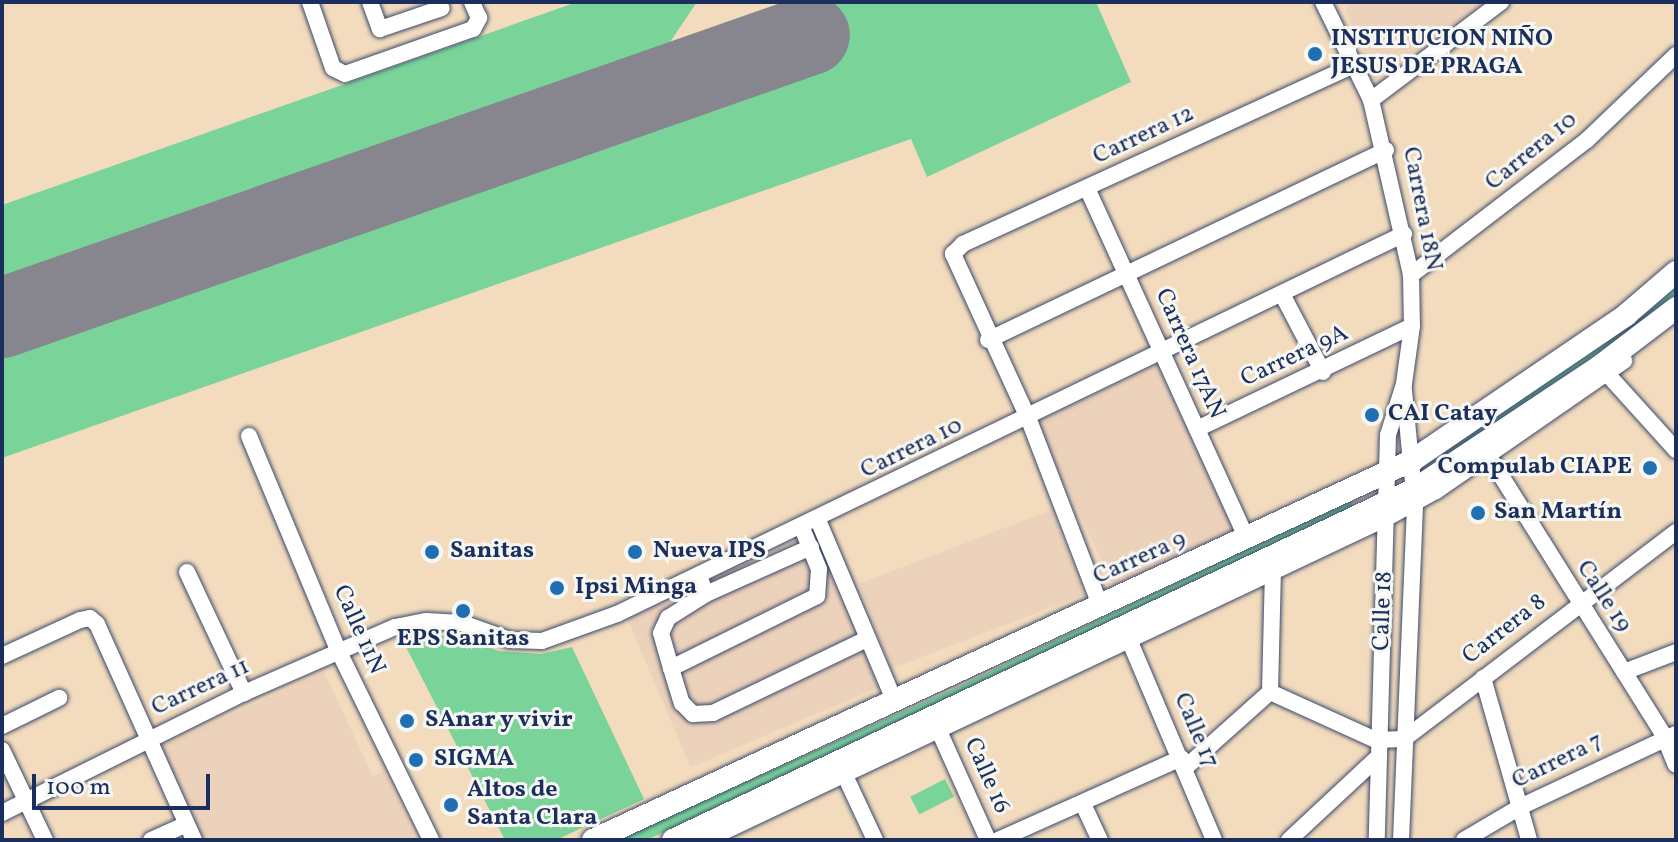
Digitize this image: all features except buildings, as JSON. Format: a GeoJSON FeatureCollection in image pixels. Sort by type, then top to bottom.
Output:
{"type":"FeatureCollection","features":[{"type":"Feature","properties":{"kind":"main road","name":"Carrera 9"},"geometry":{"type":"LineString","coordinates":[[593,840],[1099,601],[1413,460],[1626,315],[1676,272]]}},
{"type":"Feature","properties":{"kind":"main road"},"geometry":{"type":"LineString","coordinates":[[673,840],[715,834],[773,794],[842,769],[1415,496],[1604,370],[1676,308]]}},
{"type":"Feature","properties":{"kind":"main road"},"geometry":{"type":"LineString","coordinates":[[754,816],[773,794]]}},
{"type":"Feature","properties":{"kind":"street"},"geometry":{"type":"LineString","coordinates":[[310,2],[333,68],[345,74],[473,29],[479,18],[472,2]]}},
{"type":"Feature","properties":{"kind":"street"},"geometry":{"type":"LineString","coordinates":[[370,2],[380,29],[442,8]]}},
{"type":"Feature","properties":{"kind":"street","name":"Carrera 18N"},"geometry":{"type":"LineString","coordinates":[[1323,2],[1357,64],[1371,100],[1386,150],[1411,275],[1412,326],[1404,384],[1388,435]]}},
{"type":"Feature","properties":{"kind":"street"},"geometry":{"type":"LineString","coordinates":[[1371,100],[1501,2]]}},
{"type":"Feature","properties":{"kind":"street","name":"Carrera 10"},"geometry":{"type":"LineString","coordinates":[[1411,275],[1587,140],[1676,55]]}},
{"type":"Feature","properties":{"kind":"street","name":"Carrera 12"},"geometry":{"type":"LineString","coordinates":[[988,340],[953,254],[963,244],[1357,64]]}},
{"type":"Feature","properties":{"kind":"street"},"geometry":{"type":"LineString","coordinates":[[1099,601],[1029,420],[988,340],[1386,150]]}},
{"type":"Feature","properties":{"kind":"street","name":"Carrera 17AN"},"geometry":{"type":"LineString","coordinates":[[1087,188],[1245,535]]}},
{"type":"Feature","properties":{"kind":"street","name":"Carrera 10"},"geometry":{"type":"LineString","coordinates":[[426,621],[462,623],[510,640],[542,641],[699,576],[802,528],[1029,420],[1404,234]]}},
{"type":"Feature","properties":{"kind":"street"},"geometry":{"type":"LineString","coordinates":[[1282,294],[1323,372]]}},
{"type":"Feature","properties":{"kind":"street"},"geometry":{"type":"LineString","coordinates":[[1415,496],[1488,455],[1676,320]]}},
{"type":"Feature","properties":{"kind":"street","name":"Carrera 9A"},"geometry":{"type":"LineString","coordinates":[[1197,429],[1323,372],[1412,326]]}},
{"type":"Feature","properties":{"kind":"street"},"geometry":{"type":"LineString","coordinates":[[1604,370],[1676,450]]}},
{"type":"Feature","properties":{"kind":"street","name":"Calle 18"},"geometry":{"type":"LineString","coordinates":[[1401,840],[1415,496],[1404,384]]}},
{"type":"Feature","properties":{"kind":"street","name":"Calle 18"},"geometry":{"type":"LineString","coordinates":[[1377,840],[1376,740],[1388,435]]}},
{"type":"Feature","properties":{"kind":"street","name":"Calle 11N"},"geometry":{"type":"LineString","coordinates":[[249,436],[339,652],[431,840]]}},
{"type":"Feature","properties":{"kind":"street","name":"Calle 19"},"geometry":{"type":"LineString","coordinates":[[1488,455],[1577,604],[1670,735],[1676,765]]}},
{"type":"Feature","properties":{"kind":"street"},"geometry":{"type":"LineString","coordinates":[[715,834],[842,769],[939,731],[1130,642],[1344,536],[1387,510]]}},
{"type":"Feature","properties":{"kind":"street"},"geometry":{"type":"LineString","coordinates":[[818,520],[865,640],[893,698]]}},
{"type":"Feature","properties":{"kind":"street"},"geometry":{"type":"LineString","coordinates":[[671,668],[817,596],[819,569],[802,528]]}},
{"type":"Feature","properties":{"kind":"street","name":"Carrera 8"},"geometry":{"type":"LineString","coordinates":[[1404,739],[1577,604],[1676,532]]}},
{"type":"Feature","properties":{"kind":"street"},"geometry":{"type":"LineString","coordinates":[[1344,536],[1366,538],[1384,562]]}},
{"type":"Feature","properties":{"kind":"street"},"geometry":{"type":"LineString","coordinates":[[811,547],[706,594],[668,618],[661,633],[682,703],[693,714],[713,713],[865,640]]}},
{"type":"Feature","properties":{"kind":"street"},"geometry":{"type":"LineString","coordinates":[[187,572],[244,693]]}},
{"type":"Feature","properties":{"kind":"street"},"geometry":{"type":"LineString","coordinates":[[998,840],[1183,763],[1270,692],[1273,572]]}},
{"type":"Feature","properties":{"kind":"street"},"geometry":{"type":"LineString","coordinates":[[699,576],[706,594]]}},
{"type":"Feature","properties":{"kind":"street"},"geometry":{"type":"LineString","coordinates":[[2,656],[90,618],[194,840]]}},
{"type":"Feature","properties":{"kind":"street","name":"Carrera 11"},"geometry":{"type":"LineString","coordinates":[[2,813],[244,693],[395,627],[426,621]]}},
{"type":"Feature","properties":{"kind":"street","name":"Calle 17"},"geometry":{"type":"LineString","coordinates":[[1130,642],[1214,840]]}},
{"type":"Feature","properties":{"kind":"street"},"geometry":{"type":"LineString","coordinates":[[1624,672],[1676,652]]}},
{"type":"Feature","properties":{"kind":"street"},"geometry":{"type":"LineString","coordinates":[[1483,678],[1529,840]]}},
{"type":"Feature","properties":{"kind":"street"},"geometry":{"type":"LineString","coordinates":[[1270,692],[1376,740],[1404,739]]}},
{"type":"Feature","properties":{"kind":"street"},"geometry":{"type":"LineString","coordinates":[[2,726],[59,698]]}},
{"type":"Feature","properties":{"kind":"street","name":"Calle 16"},"geometry":{"type":"LineString","coordinates":[[939,731],[988,840]]}},
{"type":"Feature","properties":{"kind":"street","name":"Carrera 7"},"geometry":{"type":"LineString","coordinates":[[1464,840],[1520,807],[1670,735]]}},
{"type":"Feature","properties":{"kind":"street"},"geometry":{"type":"LineString","coordinates":[[2,750],[45,840]]}},
{"type":"Feature","properties":{"kind":"street"},"geometry":{"type":"LineString","coordinates":[[1289,840],[1376,759]]}},
{"type":"Feature","properties":{"kind":"street"},"geometry":{"type":"LineString","coordinates":[[842,769],[875,840]]}},
{"type":"Feature","properties":{"kind":"street"},"geometry":{"type":"LineString","coordinates":[[1083,804],[1100,840]]}},
{"type":"Feature","properties":{"kind":"street"},"geometry":{"type":"LineString","coordinates":[[151,840],[187,824]]}},
{"type":"Feature","properties":{"kind":"shaded area"},"geometry":{"type":"Polygon","coordinates":[[[1353,2],[1483,2],[1375,79],[1345,8],[1353,2]]]}},
{"type":"Feature","properties":{"kind":"shaded area"},"geometry":{"type":"Polygon","coordinates":[[[1157,365],[1234,531],[1114,587],[1036,421],[1157,365]]]}},
{"type":"Feature","properties":{"kind":"shaded area"},"geometry":{"type":"Polygon","coordinates":[[[1051,510],[1084,595],[891,669],[859,584],[1051,510]]]}},
{"type":"Feature","properties":{"kind":"shaded area"},"geometry":{"type":"Polygon","coordinates":[[[815,531],[881,687],[690,767],[624,612],[815,531]]]}},
{"type":"Feature","properties":{"kind":"shaded area"},"geometry":{"type":"Polygon","coordinates":[[[324,672],[373,776],[384,771],[416,840],[202,840],[159,748],[324,672]]]}},
{"type":"Feature","properties":{"kind":"green space"},"geometry":{"type":"Polygon","coordinates":[[[577,2],[697,2],[660,57],[2,287],[2,205],[577,2]]]}},
{"type":"Feature","properties":{"kind":"green space"},"geometry":{"type":"Polygon","coordinates":[[[806,2],[1096,2],[1131,82],[927,177],[911,139],[2,458],[2,356],[828,63],[806,2]]]}},
{"type":"Feature","properties":{"kind":"green space"},"geometry":{"type":"Polygon","coordinates":[[[1676,284],[1676,297],[1602,355],[1441,464],[1436,454],[1676,284]]]}},
{"type":"Feature","properties":{"kind":"green space"},"geometry":{"type":"Polygon","coordinates":[[[1350,500],[1354,508],[647,840],[617,840],[953,689],[1350,500]]]}},
{"type":"Feature","properties":{"kind":"green space"},"geometry":{"type":"Polygon","coordinates":[[[453,634],[499,651],[541,654],[572,647],[644,799],[556,840],[505,840],[404,643],[453,634]]]}},
{"type":"Feature","properties":{"kind":"green space"},"geometry":{"type":"Polygon","coordinates":[[[945,779],[954,797],[919,815],[910,797],[945,779]]]}},
{"type":"Feature","properties":{"kind":"runway"},"geometry":{"type":"LineString","coordinates":[[2,318],[810,35]]}},
{"type":"Feature","properties":{"kind":"place","name":"INSTITUCION NIÑO JESUS DE PRAGA"},"geometry":{"type":"Point","coordinates":[1315,54]}},
{"type":"Feature","properties":{"kind":"place","name":"CAI Catay"},"geometry":{"type":"Point","coordinates":[1372,415]}},
{"type":"Feature","properties":{"kind":"place","name":"Compulab CIAPE"},"geometry":{"type":"Point","coordinates":[1650,468]}},
{"type":"Feature","properties":{"kind":"place","name":"San Martín"},"geometry":{"type":"Point","coordinates":[1478,513]}},
{"type":"Feature","properties":{"kind":"place","name":"Sanitas"},"geometry":{"type":"Point","coordinates":[432,552]}},
{"type":"Feature","properties":{"kind":"place","name":"Nueva IPS"},"geometry":{"type":"Point","coordinates":[635,552]}},
{"type":"Feature","properties":{"kind":"place","name":"Ipsi Minga"},"geometry":{"type":"Point","coordinates":[557,588]}},
{"type":"Feature","properties":{"kind":"place","name":"EPS Sanitas"},"geometry":{"type":"Point","coordinates":[463,611]}},
{"type":"Feature","properties":{"kind":"place","name":"SAnar y vivir"},"geometry":{"type":"Point","coordinates":[407,721]}},
{"type":"Feature","properties":{"kind":"place","name":"SIGMA"},"geometry":{"type":"Point","coordinates":[416,760]}},
{"type":"Feature","properties":{"kind":"place","name":"Altos de Santa Clara"},"geometry":{"type":"Point","coordinates":[451,805]}}]}
